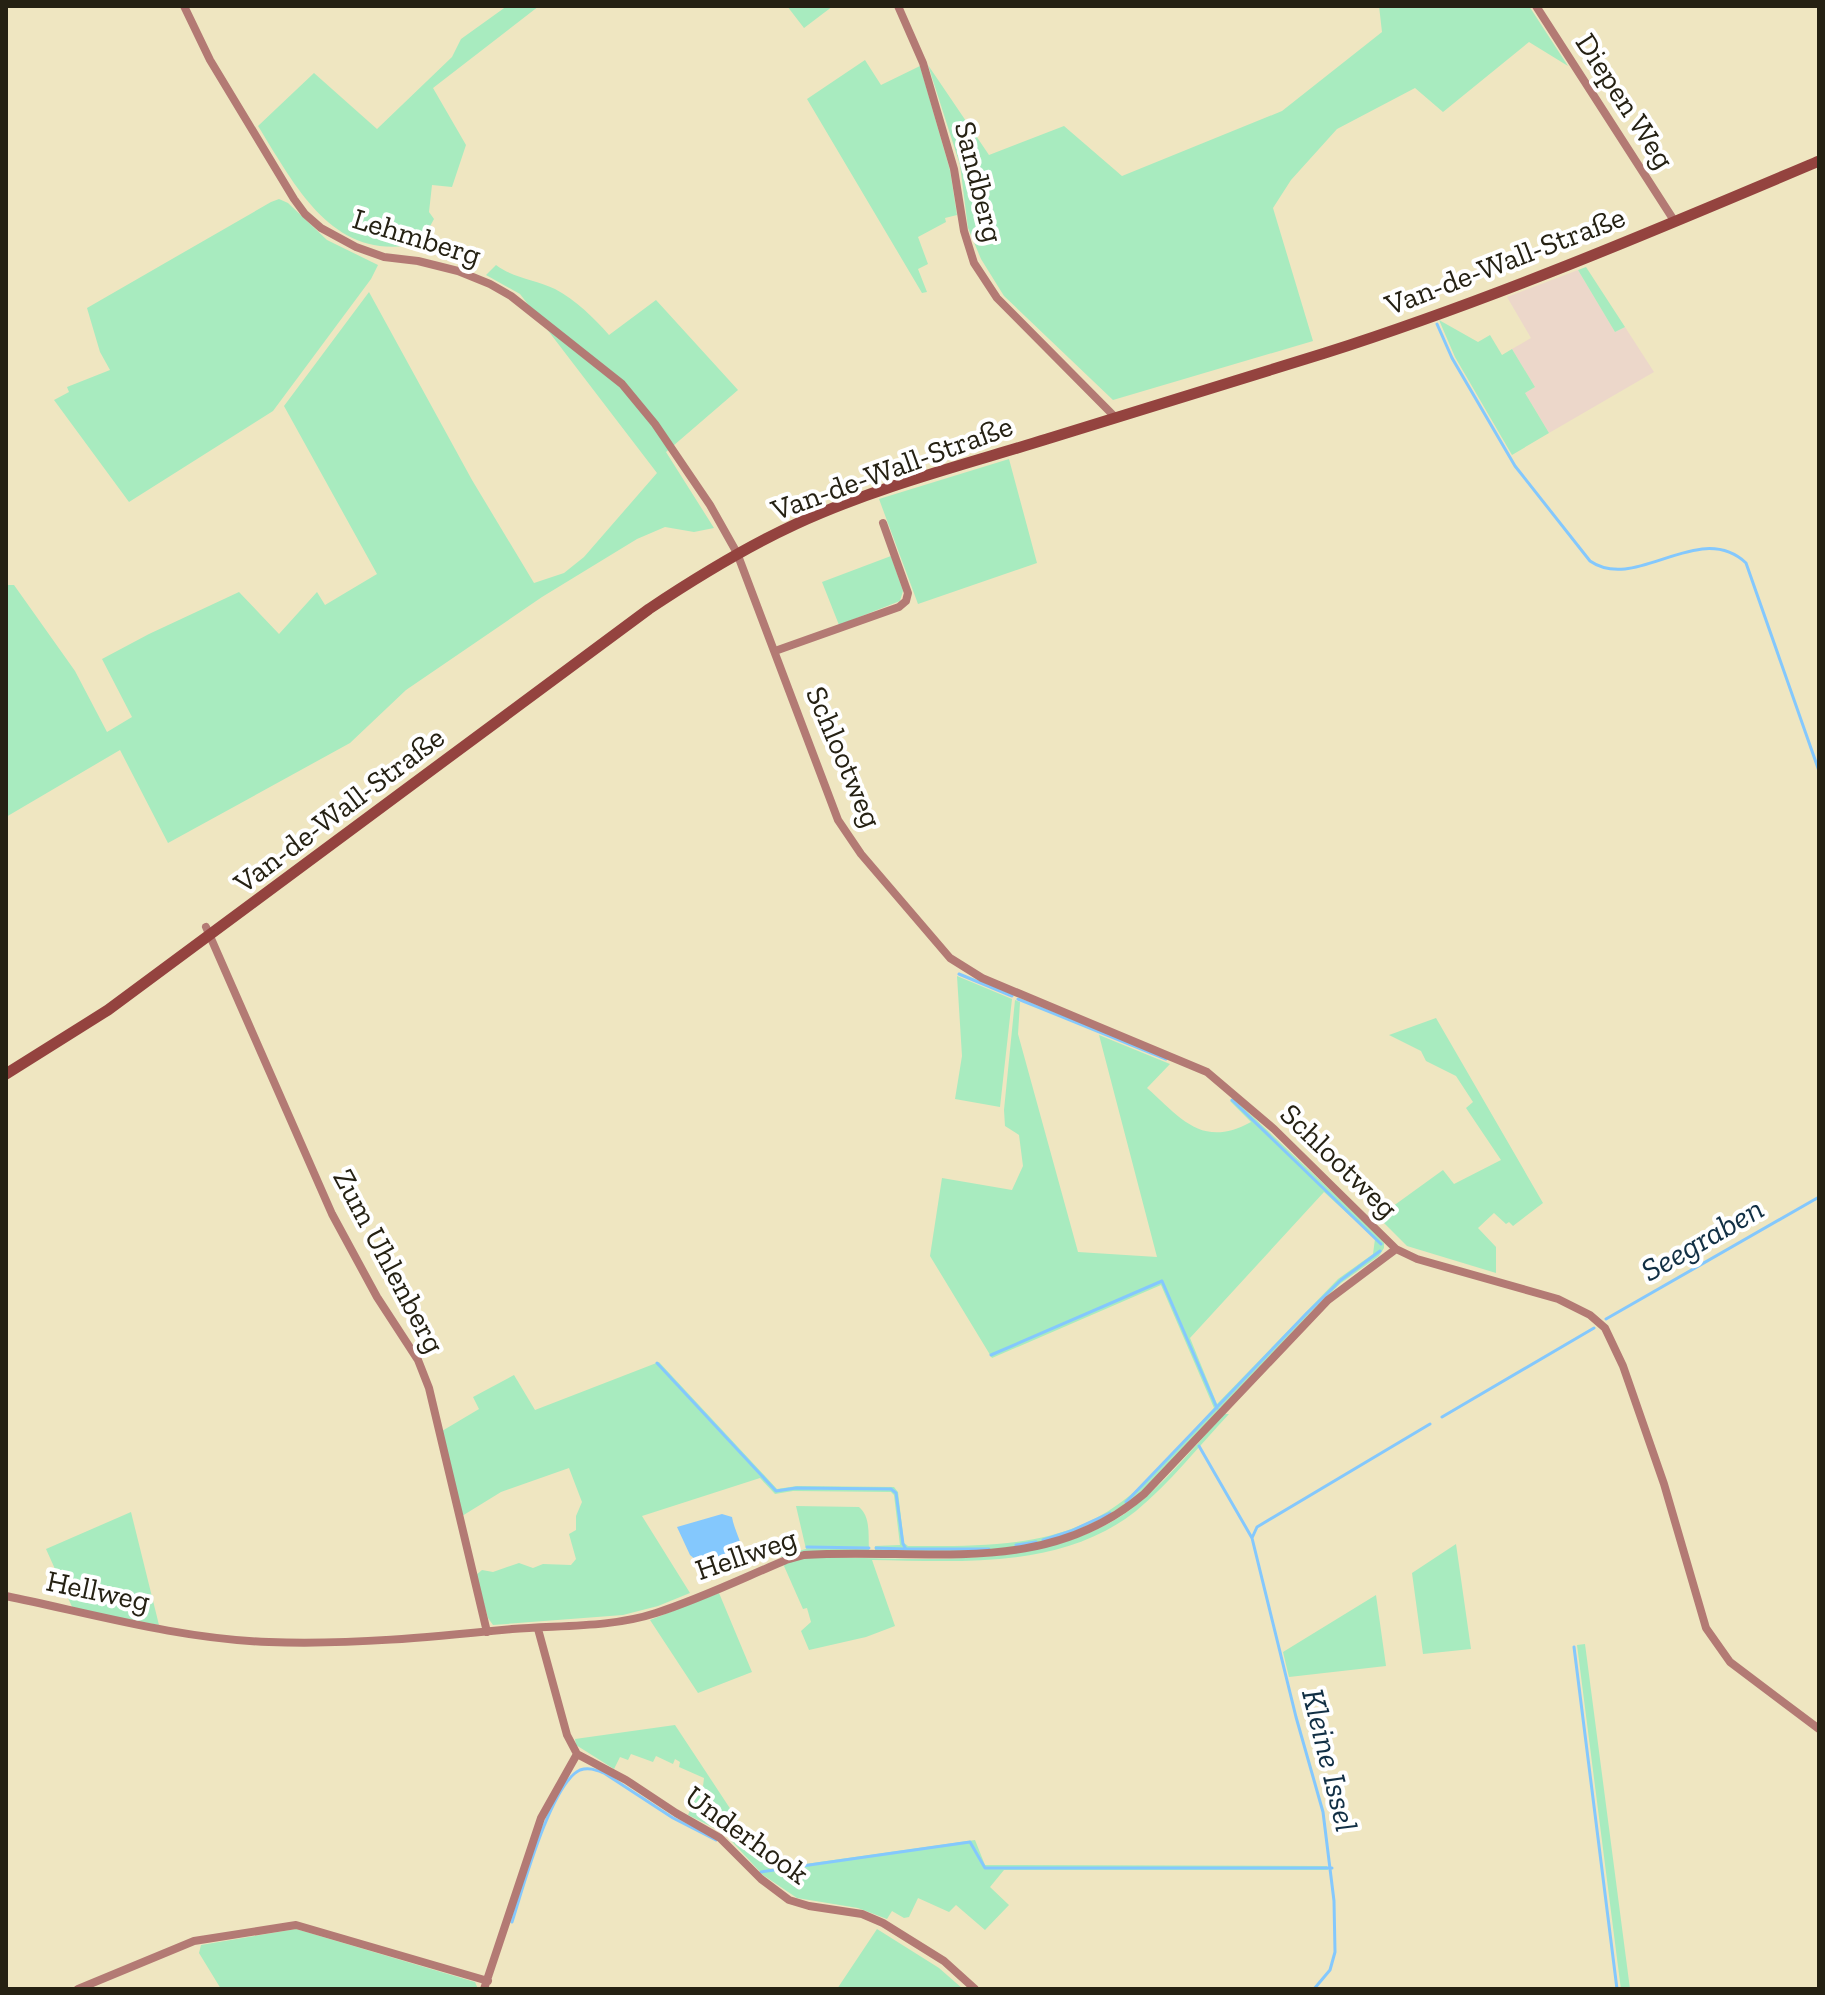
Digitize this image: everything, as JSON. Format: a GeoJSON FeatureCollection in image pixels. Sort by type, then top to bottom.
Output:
{"type":"FeatureCollection","features":[{"type":"Feature","properties":{"kind":"main road","name":"Van-de-Wall-Straße"},"geometry":{"type":"LineString","coordinates":[[6,1074],[84,1027],[208,931],[649,609],[737,553],[799,522],[854,500],[1440,314],[1564,268],[1819,161]]}},
{"type":"Feature","properties":{"kind":"street","name":"Lehmberg"},"geometry":{"type":"LineString","coordinates":[[184,6],[210,60],[289,191],[310,219],[338,239],[356,247],[384,257],[458,271],[490,284],[511,296],[577,347],[622,384],[655,424],[710,505],[737,553]]}},
{"type":"Feature","properties":{"kind":"street","name":"Sandberg"},"geometry":{"type":"LineString","coordinates":[[898,6],[923,63],[954,169],[964,231],[974,263],[997,298],[1116,418]]}},
{"type":"Feature","properties":{"kind":"street","name":"Diepen Weg"},"geometry":{"type":"LineString","coordinates":[[1536,6],[1675,222]]}},
{"type":"Feature","properties":{"kind":"street"},"geometry":{"type":"LineString","coordinates":[[775,651],[899,607],[906,601],[908,593],[883,523]]}},
{"type":"Feature","properties":{"kind":"street","name":"Schlootweg"},"geometry":{"type":"LineString","coordinates":[[737,553],[838,820],[861,854],[950,958],[982,978],[1207,1072],[1274,1129],[1396,1249],[1417,1259],[1558,1299],[1590,1315],[1605,1328],[1623,1366],[1664,1484],[1706,1628],[1730,1662],[1819,1729]]}},
{"type":"Feature","properties":{"kind":"street","name":"Zum Uhlenberg"},"geometry":{"type":"LineString","coordinates":[[208,931],[332,1214],[377,1297],[418,1360],[429,1388],[487,1632]]}},
{"type":"Feature","properties":{"kind":"street","name":"Hellweg"},"geometry":{"type":"LineString","coordinates":[[6,1596],[130,1623],[267,1642],[356,1641],[621,1621],[656,1613],[804,1555],[992,1554],[1057,1541],[1113,1517],[1144,1494],[1328,1300],[1396,1249]]}},
{"type":"Feature","properties":{"kind":"street"},"geometry":{"type":"LineString","coordinates":[[78,1989],[194,1941],[296,1925],[486,1985],[541,1818],[577,1754],[567,1735],[538,1629]]}},
{"type":"Feature","properties":{"kind":"street","name":"Underhook"},"geometry":{"type":"LineString","coordinates":[[577,1754],[720,1838],[761,1879],[789,1900],[862,1914],[893,1927],[944,1961],[975,1989]]}},
{"type":"Feature","properties":{"kind":"shaded area"},"geometry":{"type":"Polygon","coordinates":[[[1578,270],[1615,332],[1625,327],[1654,372],[1549,433],[1525,393],[1535,387],[1512,349],[1531,338],[1507,297],[1578,270]]]}},
{"type":"Feature","properties":{"kind":"green space"},"geometry":{"type":"Polygon","coordinates":[[[507,6],[539,6],[433,88],[466,145],[452,187],[432,185],[429,212],[434,219],[421,243],[391,247],[364,243],[341,232],[321,216],[303,196],[258,126],[314,73],[377,129],[452,57],[461,39],[507,6]]]}},
{"type":"Feature","properties":{"kind":"green space"},"geometry":{"type":"Polygon","coordinates":[[[787,6],[833,6],[804,28],[787,6]]]}},
{"type":"Feature","properties":{"kind":"green space"},"geometry":{"type":"Polygon","coordinates":[[[1379,6],[1529,6],[1568,66],[1529,42],[1443,112],[1415,88],[1337,129],[1291,180],[1273,208],[1313,341],[1113,400],[1004,296],[981,259],[968,228],[960,165],[928,65],[989,155],[1064,126],[1122,176],[1282,111],[1382,32],[1379,6]]]}},
{"type":"Feature","properties":{"kind":"green space"},"geometry":{"type":"Polygon","coordinates":[[[865,60],[881,85],[920,66],[950,170],[957,215],[945,218],[946,222],[918,237],[928,264],[918,269],[927,292],[922,293],[807,99],[865,60]]]}},
{"type":"Feature","properties":{"kind":"green space"},"geometry":{"type":"Polygon","coordinates":[[[279,199],[288,203],[327,240],[378,265],[371,279],[273,411],[129,502],[54,400],[69,392],[67,387],[110,370],[100,352],[87,308],[279,199]]]}},
{"type":"Feature","properties":{"kind":"green space"},"geometry":{"type":"Polygon","coordinates":[[[496,265],[563,293],[609,335],[656,300],[738,390],[666,452],[714,528],[694,532],[665,527],[637,539],[542,597],[406,690],[350,743],[168,843],[120,750],[6,817],[6,585],[14,585],[75,671],[107,732],[132,717],[102,659],[239,592],[279,634],[317,592],[325,605],[377,574],[284,406],[369,292],[472,480],[534,583],[564,573],[584,557],[657,473],[520,294],[486,275],[496,265]]]}},
{"type":"Feature","properties":{"kind":"green space"},"geometry":{"type":"Polygon","coordinates":[[[1586,267],[1625,327],[1615,332],[1578,270],[1586,267]]]}},
{"type":"Feature","properties":{"kind":"green space"},"geometry":{"type":"Polygon","coordinates":[[[1439,320],[1478,342],[1490,335],[1502,355],[1512,349],[1535,387],[1525,393],[1549,433],[1512,455],[1455,357],[1439,320]]]}},
{"type":"Feature","properties":{"kind":"green space"},"geometry":{"type":"Polygon","coordinates":[[[1009,459],[1037,563],[918,604],[879,499],[1009,459]]]}},
{"type":"Feature","properties":{"kind":"green space"},"geometry":{"type":"Polygon","coordinates":[[[891,556],[903,591],[900,601],[839,625],[822,582],[891,556]]]}},
{"type":"Feature","properties":{"kind":"green space"},"geometry":{"type":"Polygon","coordinates":[[[957,976],[1012,999],[1000,1107],[955,1099],[962,1056],[957,976]]]}},
{"type":"Feature","properties":{"kind":"green space"},"geometry":{"type":"Polygon","coordinates":[[[1015,1000],[1020,1002],[1018,1034],[1078,1252],[1157,1257],[1099,1035],[1170,1064],[1147,1088],[1193,1126],[1219,1132],[1234,1130],[1251,1122],[1230,1101],[1233,1098],[1378,1235],[1384,1248],[1379,1256],[1341,1283],[1314,1309],[1140,1493],[1077,1530],[1014,1547],[875,1551],[875,1546],[900,1545],[894,1495],[891,1492],[793,1491],[775,1494],[760,1478],[642,1516],[690,1593],[623,1615],[493,1625],[488,1618],[476,1575],[482,1570],[493,1572],[519,1563],[533,1568],[543,1564],[571,1565],[576,1559],[569,1534],[576,1530],[576,1516],[582,1502],[569,1468],[501,1492],[462,1516],[442,1431],[479,1409],[473,1397],[514,1375],[535,1410],[659,1362],[777,1489],[797,1486],[894,1487],[898,1492],[904,1543],[908,1546],[993,1544],[1048,1536],[1074,1528],[1124,1500],[1160,1468],[1214,1408],[1161,1285],[992,1358],[930,1256],[942,1178],[1012,1190],[1023,1166],[1019,1135],[1005,1126],[1015,1000]],[[1324,1192],[1190,1338],[1217,1404],[1338,1279],[1373,1254],[1375,1239],[1324,1192]]]}},
{"type":"Feature","properties":{"kind":"green space"},"geometry":{"type":"Polygon","coordinates":[[[1436,1018],[1543,1203],[1513,1226],[1494,1213],[1478,1228],[1496,1247],[1496,1273],[1407,1246],[1378,1217],[1443,1170],[1454,1184],[1501,1160],[1466,1108],[1473,1102],[1456,1076],[1426,1061],[1421,1051],[1389,1035],[1436,1018]]]}},
{"type":"Feature","properties":{"kind":"green space"},"geometry":{"type":"Polygon","coordinates":[[[1225,1414],[1229,1414],[1149,1500],[1107,1530],[1075,1544],[1009,1558],[872,1560],[895,1626],[866,1637],[809,1650],[801,1631],[811,1622],[807,1608],[803,1609],[784,1566],[786,1562],[808,1557],[975,1558],[1057,1544],[1095,1530],[1143,1500],[1225,1414]]]}},
{"type":"Feature","properties":{"kind":"green space"},"geometry":{"type":"Polygon","coordinates":[[[796,1506],[859,1507],[867,1521],[869,1550],[782,1558],[780,1556],[806,1549],[796,1506]]]}},
{"type":"Feature","properties":{"kind":"green space"},"geometry":{"type":"Polygon","coordinates":[[[131,1512],[159,1625],[73,1609],[46,1549],[131,1512]]]}},
{"type":"Feature","properties":{"kind":"green space"},"geometry":{"type":"Polygon","coordinates":[[[1456,1544],[1471,1649],[1423,1654],[1412,1573],[1456,1544]]]}},
{"type":"Feature","properties":{"kind":"green space"},"geometry":{"type":"Polygon","coordinates":[[[719,1593],[752,1672],[698,1693],[650,1620],[719,1593]]]}},
{"type":"Feature","properties":{"kind":"green space"},"geometry":{"type":"Polygon","coordinates":[[[1376,1595],[1386,1666],[1289,1677],[1283,1652],[1376,1595]]]}},
{"type":"Feature","properties":{"kind":"green space"},"geometry":{"type":"Polygon","coordinates":[[[1585,1644],[1630,1989],[1621,1989],[1620,1982],[1577,1645],[1585,1644]]]}},
{"type":"Feature","properties":{"kind":"green space"},"geometry":{"type":"Polygon","coordinates":[[[675,1725],[770,1869],[975,1840],[985,1865],[1327,1866],[1328,1870],[1004,1870],[990,1887],[1009,1905],[985,1930],[956,1905],[949,1912],[918,1898],[909,1917],[904,1918],[892,1911],[887,1919],[858,1908],[797,1898],[763,1875],[724,1833],[688,1815],[697,1794],[702,1795],[704,1778],[679,1767],[680,1762],[675,1759],[673,1764],[656,1756],[653,1762],[631,1754],[628,1760],[620,1757],[614,1769],[576,1745],[575,1739],[675,1725]]]}},
{"type":"Feature","properties":{"kind":"green space"},"geometry":{"type":"Polygon","coordinates":[[[296,1929],[475,1982],[478,1989],[221,1989],[199,1953],[201,1945],[296,1929]]]}},
{"type":"Feature","properties":{"kind":"green space"},"geometry":{"type":"Polygon","coordinates":[[[877,1929],[939,1968],[963,1989],[837,1989],[877,1929]]]}},
{"type":"Feature","properties":{"kind":"water"},"geometry":{"type":"Polygon","coordinates":[[[722,1514],[732,1517],[742,1555],[724,1555],[707,1566],[710,1575],[703,1578],[677,1527],[722,1514]]]}},
{"type":"Feature","properties":{"kind":"waterway"},"geometry":{"type":"LineString","coordinates":[[1437,324],[1452,358],[1515,466],[1590,561],[1608,568],[1627,569],[1688,551],[1708,549],[1728,552],[1746,563],[1819,771]]}},
{"type":"Feature","properties":{"kind":"waterway"},"geometry":{"type":"LineString","coordinates":[[959,974],[1012,996]]}},
{"type":"Feature","properties":{"kind":"waterway"},"geometry":{"type":"LineString","coordinates":[[1018,999],[1166,1059]]}},
{"type":"Feature","properties":{"kind":"waterway"},"geometry":{"type":"LineString","coordinates":[[1232,1100],[1381,1244]]}},
{"type":"Feature","properties":{"kind":"waterway","name":"Seegraben"},"geometry":{"type":"LineString","coordinates":[[1606,1319],[1819,1197]]}},
{"type":"Feature","properties":{"kind":"waterway"},"geometry":{"type":"LineString","coordinates":[[1126,1502],[1307,1313],[1341,1280],[1380,1251]]}},
{"type":"Feature","properties":{"kind":"waterway"},"geometry":{"type":"LineString","coordinates":[[991,1355],[1162,1281],[1217,1408]]}},
{"type":"Feature","properties":{"kind":"waterway","name":"Seegraben"},"geometry":{"type":"LineString","coordinates":[[1442,1417],[1594,1328]]}},
{"type":"Feature","properties":{"kind":"waterway"},"geometry":{"type":"LineString","coordinates":[[657,1363],[776,1491],[796,1488],[891,1489],[896,1493],[906,1549],[989,1549]]}},
{"type":"Feature","properties":{"kind":"waterway","name":"Seegraben"},"geometry":{"type":"LineString","coordinates":[[1252,1538],[1257,1527],[1430,1424]]}},
{"type":"Feature","properties":{"kind":"waterway","name":"Kleine Issel"},"geometry":{"type":"LineString","coordinates":[[1199,1446],[1252,1538],[1323,1812],[1334,1901],[1335,1952],[1330,1970],[1314,1989]]}},
{"type":"Feature","properties":{"kind":"waterway"},"geometry":{"type":"LineString","coordinates":[[1043,1540],[1110,1513]]}},
{"type":"Feature","properties":{"kind":"waterway"},"geometry":{"type":"LineString","coordinates":[[1016,1545],[1036,1542]]}},
{"type":"Feature","properties":{"kind":"waterway"},"geometry":{"type":"LineString","coordinates":[[807,1547],[869,1548]]}},
{"type":"Feature","properties":{"kind":"waterway"},"geometry":{"type":"LineString","coordinates":[[876,1548],[904,1549]]}},
{"type":"Feature","properties":{"kind":"waterway"},"geometry":{"type":"LineString","coordinates":[[1574,1647],[1617,1989]]}},
{"type":"Feature","properties":{"kind":"waterway"},"geometry":{"type":"LineString","coordinates":[[512,1922],[548,1816],[569,1779],[580,1770],[604,1773],[673,1818],[716,1840]]}},
{"type":"Feature","properties":{"kind":"waterway"},"geometry":{"type":"LineString","coordinates":[[761,1872],[970,1842],[985,1868],[1332,1868]]}}]}
